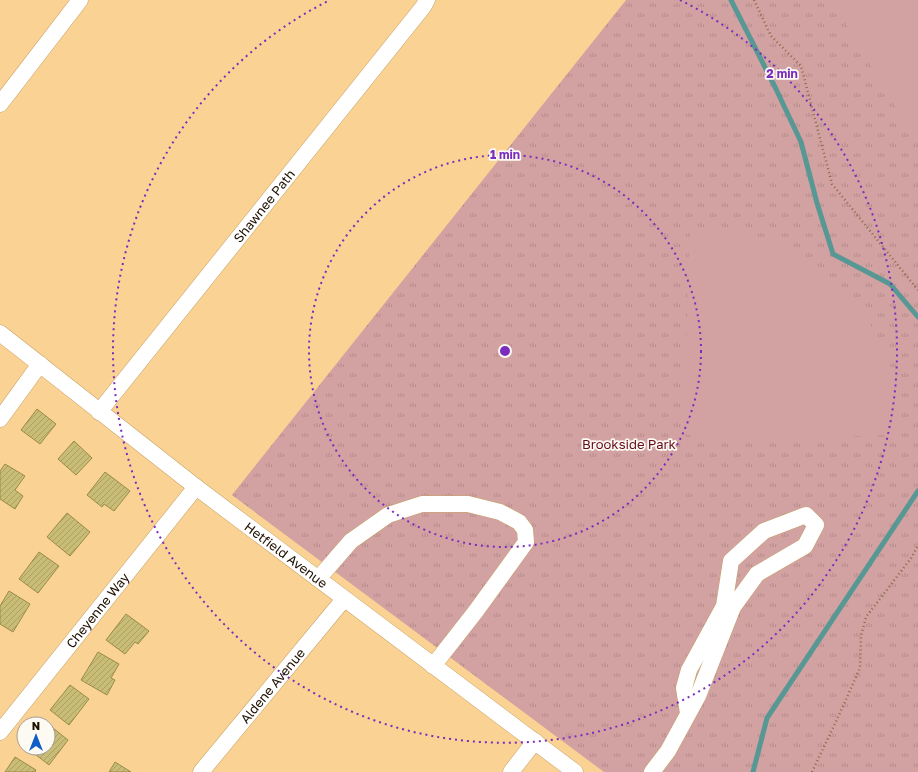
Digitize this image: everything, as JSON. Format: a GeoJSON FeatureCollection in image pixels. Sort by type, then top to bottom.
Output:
{"type":"FeatureCollection","features":[{"type":"Feature","properties":{"kind":"street"},"geometry":{"type":"LineString","coordinates":[[0,104],[80,0]]}},
{"type":"Feature","properties":{"kind":"street","name":"Shawnee Path"},"geometry":{"type":"LineString","coordinates":[[100,412],[423,7],[427,0]]}},
{"type":"Feature","properties":{"kind":"street","name":"Hetfield Avenue"},"geometry":{"type":"LineString","coordinates":[[0,333],[196,488],[575,772]]}},
{"type":"Feature","properties":{"kind":"street"},"geometry":{"type":"LineString","coordinates":[[0,419],[40,364]]}},
{"type":"Feature","properties":{"kind":"street","name":"Cheyenne Way"},"geometry":{"type":"LineString","coordinates":[[0,732],[196,488]]}},
{"type":"Feature","properties":{"kind":"street"},"geometry":{"type":"LineString","coordinates":[[318,579],[351,541],[388,515],[422,504],[468,504],[500,512],[519,522],[525,530],[526,542],[434,666]]}},
{"type":"Feature","properties":{"kind":"street"},"geometry":{"type":"LineString","coordinates":[[652,772],[668,751],[698,696],[721,622],[731,561],[764,531],[806,515],[816,525],[804,546],[757,574],[721,622]]}},
{"type":"Feature","properties":{"kind":"street","name":"Aldene Avenue"},"geometry":{"type":"LineString","coordinates":[[201,772],[344,599]]}},
{"type":"Feature","properties":{"kind":"street"},"geometry":{"type":"LineString","coordinates":[[512,772],[534,741]]}},
{"type":"Feature","properties":{"kind":"path"},"geometry":{"type":"LineString","coordinates":[[754,0],[771,36],[801,66],[832,184],[918,290]]}},
{"type":"Feature","properties":{"kind":"path"},"geometry":{"type":"LineString","coordinates":[[812,772],[860,668],[861,636],[866,617],[912,557],[918,545]]}},
{"type":"Feature","properties":{"kind":"green space","name":"Brookside Park"},"geometry":{"type":"Polygon","coordinates":[[[626,0],[918,0],[918,772],[604,772],[232,495],[626,0]]]}},
{"type":"Feature","properties":{"kind":"green space"},"geometry":{"type":"Polygon","coordinates":[[[832,0],[918,0],[918,144],[832,0]]]}},
{"type":"Feature","properties":{"kind":"green space"},"geometry":{"type":"Polygon","coordinates":[[[690,228],[716,228],[732,230],[759,237],[784,247],[808,261],[830,278],[850,297],[867,319],[881,343],[891,368],[897,392],[901,434],[700,443],[683,430],[690,228]]]}},
{"type":"Feature","properties":{"kind":"building"},"geometry":{"type":"Polygon","coordinates":[[[37,409],[56,424],[40,444],[21,430],[37,409]]]}},
{"type":"Feature","properties":{"kind":"building"},"geometry":{"type":"Polygon","coordinates":[[[74,441],[92,458],[76,475],[58,459],[74,441]]]}},
{"type":"Feature","properties":{"kind":"building"},"geometry":{"type":"Polygon","coordinates":[[[5,464],[25,476],[15,490],[23,496],[15,509],[0,499],[0,471],[5,464]]]}},
{"type":"Feature","properties":{"kind":"building"},"geometry":{"type":"Polygon","coordinates":[[[105,472],[130,491],[114,511],[104,504],[102,507],[87,495],[105,472]]]}},
{"type":"Feature","properties":{"kind":"building"},"geometry":{"type":"Polygon","coordinates":[[[67,513],[90,532],[70,556],[47,537],[67,513]]]}},
{"type":"Feature","properties":{"kind":"building"},"geometry":{"type":"Polygon","coordinates":[[[39,552],[59,566],[38,593],[19,579],[39,552]]]}},
{"type":"Feature","properties":{"kind":"building"},"geometry":{"type":"Polygon","coordinates":[[[9,591],[30,604],[13,632],[0,624],[0,606],[9,591]]]}},
{"type":"Feature","properties":{"kind":"building"},"geometry":{"type":"Polygon","coordinates":[[[126,614],[149,631],[138,644],[135,642],[125,654],[106,640],[126,614]]]}},
{"type":"Feature","properties":{"kind":"building"},"geometry":{"type":"Polygon","coordinates":[[[98,652],[119,664],[111,678],[115,680],[107,695],[81,680],[98,652]]]}},
{"type":"Feature","properties":{"kind":"building"},"geometry":{"type":"Polygon","coordinates":[[[70,685],[89,699],[69,725],[50,710],[70,685]]]}},
{"type":"Feature","properties":{"kind":"building"},"geometry":{"type":"Polygon","coordinates":[[[56,730],[68,740],[56,756],[56,730]]]}},
{"type":"Feature","properties":{"kind":"building"},"geometry":{"type":"Polygon","coordinates":[[[37,756],[56,756],[49,765],[37,756]]]}},
{"type":"Feature","properties":{"kind":"building"},"geometry":{"type":"Polygon","coordinates":[[[15,757],[36,770],[35,772],[5,772],[15,757]]]}},
{"type":"Feature","properties":{"kind":"building"},"geometry":{"type":"Polygon","coordinates":[[[115,762],[131,772],[109,772],[115,762]]]}},
{"type":"Feature","properties":{"kind":"waterway"},"geometry":{"type":"LineString","coordinates":[[731,0],[801,142],[817,203],[833,254],[890,284],[918,317]]}},
{"type":"Feature","properties":{"kind":"waterway"},"geometry":{"type":"LineString","coordinates":[[753,772],[767,718],[918,491]]}}]}
